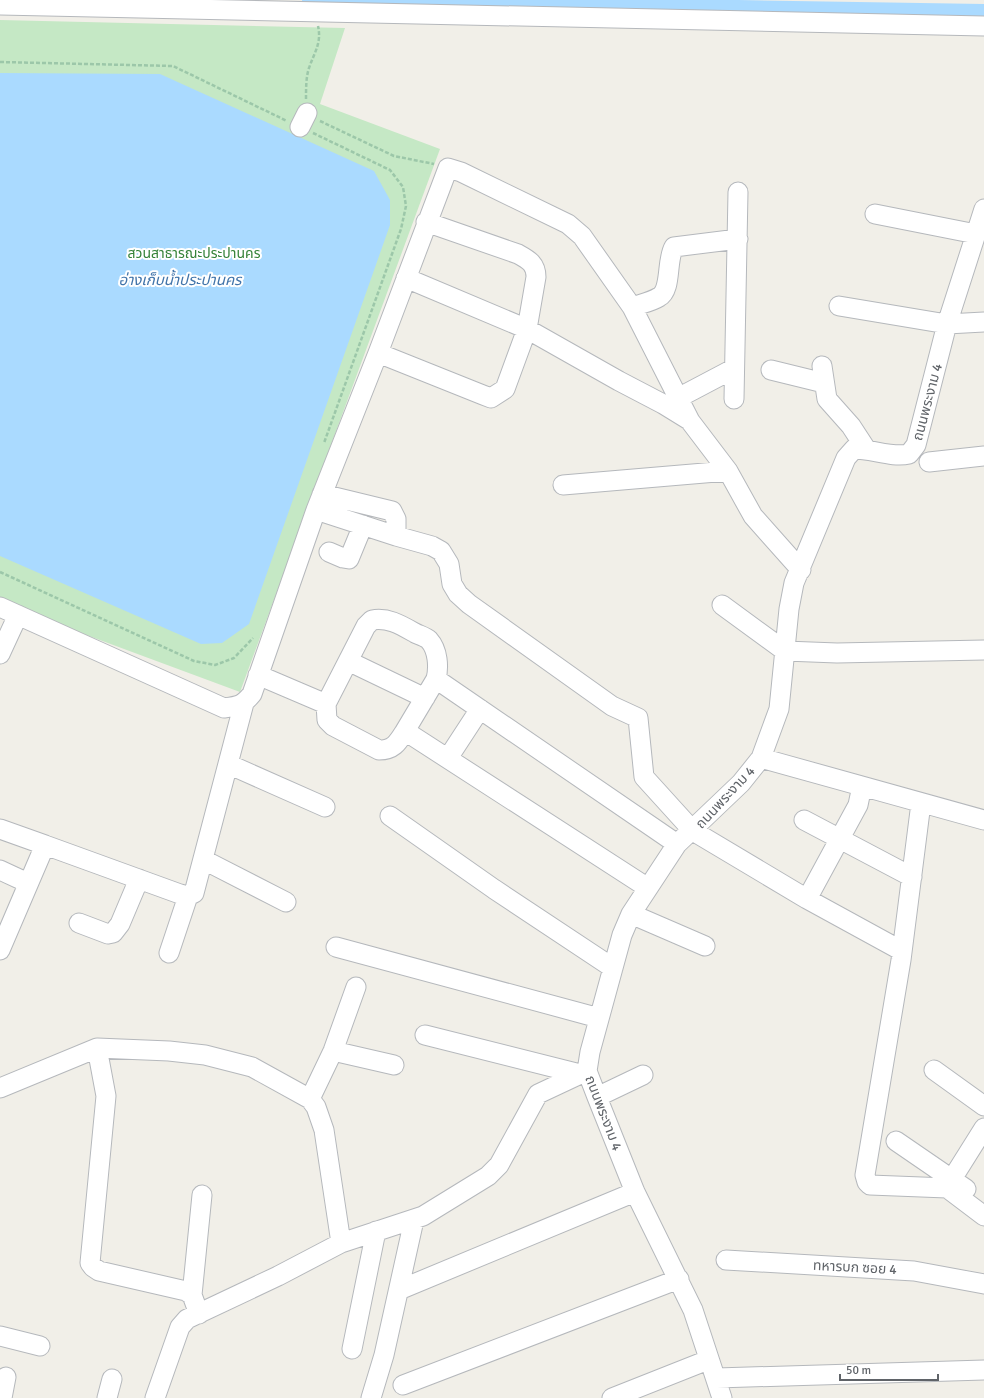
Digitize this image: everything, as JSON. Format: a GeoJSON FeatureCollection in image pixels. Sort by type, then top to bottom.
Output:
{"type":"FeatureCollection","features":[{"type":"Feature","properties":{"kind":"street"},"geometry":{"type":"LineString","coordinates":[[0,5],[984,26]]}},
{"type":"Feature","properties":{"kind":"street"},"geometry":{"type":"LineString","coordinates":[[0,607],[224,708],[240,706],[244,703],[252,694],[319,502],[378,353],[426,222],[448,168],[461,172],[568,224],[582,236],[632,307],[690,420],[728,471],[753,516],[800,570]]}},
{"type":"Feature","properties":{"kind":"street"},"geometry":{"type":"LineString","coordinates":[[734,399],[733,369],[738,239],[738,192]]}},
{"type":"Feature","properties":{"kind":"street","name":"ถนนพระงาม 4"},"geometry":{"type":"LineString","coordinates":[[722,1398],[716,1378],[708,1360],[693,1310],[635,1192],[597,1097],[584,1073],[622,935],[631,914],[677,844],[741,783],[761,758],[779,709],[793,590],[846,458],[854,448],[866,448],[902,456],[909,454],[916,445],[947,324],[976,256],[976,234],[984,209]]}},
{"type":"Feature","properties":{"kind":"street"},"geometry":{"type":"LineString","coordinates":[[875,214],[976,234]]}},
{"type":"Feature","properties":{"kind":"street"},"geometry":{"type":"LineString","coordinates":[[378,353],[491,398],[505,390],[527,329],[536,277],[536,268],[530,260],[518,254],[426,222]]}},
{"type":"Feature","properties":{"kind":"street"},"geometry":{"type":"LineString","coordinates":[[632,307],[659,297],[665,291],[671,253],[674,247],[738,239]]}},
{"type":"Feature","properties":{"kind":"street"},"geometry":{"type":"LineString","coordinates":[[406,278],[527,329],[619,381],[664,404],[690,420]]}},
{"type":"Feature","properties":{"kind":"street"},"geometry":{"type":"LineString","coordinates":[[839,306],[947,324],[984,322]]}},
{"type":"Feature","properties":{"kind":"street"},"geometry":{"type":"LineString","coordinates":[[678,398],[733,369]]}},
{"type":"Feature","properties":{"kind":"street"},"geometry":{"type":"LineString","coordinates":[[771,370],[823,374],[827,400],[851,426],[866,448]]}},
{"type":"Feature","properties":{"kind":"street"},"geometry":{"type":"LineString","coordinates":[[929,462],[984,456]]}},
{"type":"Feature","properties":{"kind":"street"},"geometry":{"type":"LineString","coordinates":[[563,485],[728,471]]}},
{"type":"Feature","properties":{"kind":"street"},"geometry":{"type":"LineString","coordinates":[[319,502],[363,525],[432,546],[441,551],[449,564],[452,584],[458,594],[469,604],[612,706],[638,718],[644,777],[692,831],[807,899],[902,951]]}},
{"type":"Feature","properties":{"kind":"street"},"geometry":{"type":"LineString","coordinates":[[319,502],[392,511],[396,519],[396,536]]}},
{"type":"Feature","properties":{"kind":"street"},"geometry":{"type":"LineString","coordinates":[[329,552],[349,559],[363,525]]}},
{"type":"Feature","properties":{"kind":"street"},"geometry":{"type":"LineString","coordinates":[[722,605],[785,651],[837,653],[984,650]]}},
{"type":"Feature","properties":{"kind":"street"},"geometry":{"type":"LineString","coordinates":[[0,654],[18,616]]}},
{"type":"Feature","properties":{"kind":"street"},"geometry":{"type":"LineString","coordinates":[[372,620],[386,620],[395,622],[429,640],[434,649],[438,665],[436,679],[396,745],[388,750],[379,750],[333,726],[327,720],[326,704],[366,626],[372,620]]}},
{"type":"Feature","properties":{"kind":"street"},"geometry":{"type":"LineString","coordinates":[[348,661],[425,698]]}},
{"type":"Feature","properties":{"kind":"street"},"geometry":{"type":"LineString","coordinates":[[258,674],[326,704]]}},
{"type":"Feature","properties":{"kind":"street"},"geometry":{"type":"LineString","coordinates":[[436,679],[677,844]]}},
{"type":"Feature","properties":{"kind":"street"},"geometry":{"type":"LineString","coordinates":[[169,953],[188,896],[194,892],[204,860],[244,703]]}},
{"type":"Feature","properties":{"kind":"street"},"geometry":{"type":"LineString","coordinates":[[448,758],[480,709]]}},
{"type":"Feature","properties":{"kind":"street"},"geometry":{"type":"LineString","coordinates":[[405,731],[648,888]]}},
{"type":"Feature","properties":{"kind":"street"},"geometry":{"type":"LineString","coordinates":[[761,758],[984,820]]}},
{"type":"Feature","properties":{"kind":"street"},"geometry":{"type":"LineString","coordinates":[[228,764],[325,807]]}},
{"type":"Feature","properties":{"kind":"street"},"geometry":{"type":"LineString","coordinates":[[807,899],[858,805],[862,786]]}},
{"type":"Feature","properties":{"kind":"street"},"geometry":{"type":"LineString","coordinates":[[921,803],[902,951],[869,1146],[865,1175],[866,1182],[870,1185],[947,1188],[984,1216]]}},
{"type":"Feature","properties":{"kind":"street"},"geometry":{"type":"LineString","coordinates":[[390,816],[494,889],[613,968]]}},
{"type":"Feature","properties":{"kind":"street"},"geometry":{"type":"LineString","coordinates":[[804,820],[912,877]]}},
{"type":"Feature","properties":{"kind":"street"},"geometry":{"type":"LineString","coordinates":[[0,829],[188,896]]}},
{"type":"Feature","properties":{"kind":"street"},"geometry":{"type":"LineString","coordinates":[[0,948],[45,845]]}},
{"type":"Feature","properties":{"kind":"street"},"geometry":{"type":"LineString","coordinates":[[204,860],[286,902]]}},
{"type":"Feature","properties":{"kind":"street"},"geometry":{"type":"LineString","coordinates":[[0,870],[28,883]]}},
{"type":"Feature","properties":{"kind":"street"},"geometry":{"type":"LineString","coordinates":[[79,923],[108,934],[113,933],[120,924],[140,879]]}},
{"type":"Feature","properties":{"kind":"street"},"geometry":{"type":"LineString","coordinates":[[631,914],[705,946]]}},
{"type":"Feature","properties":{"kind":"street"},"geometry":{"type":"LineString","coordinates":[[336,947],[599,1018]]}},
{"type":"Feature","properties":{"kind":"street"},"geometry":{"type":"LineString","coordinates":[[310,1099],[333,1051],[356,987]]}},
{"type":"Feature","properties":{"kind":"street"},"geometry":{"type":"LineString","coordinates":[[425,1035],[584,1073]]}},
{"type":"Feature","properties":{"kind":"street"},"geometry":{"type":"LineString","coordinates":[[0,1088],[97,1048],[169,1051],[205,1055],[252,1067],[310,1099],[316,1107],[324,1130],[341,1243]]}},
{"type":"Feature","properties":{"kind":"street"},"geometry":{"type":"LineString","coordinates":[[97,1048],[106,1096],[90,1263],[93,1267],[99,1270],[186,1291],[192,1295]]}},
{"type":"Feature","properties":{"kind":"street"},"geometry":{"type":"LineString","coordinates":[[333,1051],[394,1065]]}},
{"type":"Feature","properties":{"kind":"street"},"geometry":{"type":"LineString","coordinates":[[934,1070],[984,1106]]}},
{"type":"Feature","properties":{"kind":"street"},"geometry":{"type":"LineString","coordinates":[[155,1398],[180,1327],[187,1319],[278,1276],[341,1243],[414,1220],[488,1176],[499,1165],[538,1094],[584,1073]]}},
{"type":"Feature","properties":{"kind":"street"},"geometry":{"type":"LineString","coordinates":[[597,1097],[643,1075]]}},
{"type":"Feature","properties":{"kind":"street"},"geometry":{"type":"LineString","coordinates":[[952,1179],[984,1128]]}},
{"type":"Feature","properties":{"kind":"street"},"geometry":{"type":"LineString","coordinates":[[896,1141],[984,1201]]}},
{"type":"Feature","properties":{"kind":"street"},"geometry":{"type":"LineString","coordinates":[[399,1290],[635,1192]]}},
{"type":"Feature","properties":{"kind":"street"},"geometry":{"type":"LineString","coordinates":[[199,1314],[192,1295],[202,1195]]}},
{"type":"Feature","properties":{"kind":"street"},"geometry":{"type":"LineString","coordinates":[[371,1398],[384,1355],[414,1220]]}},
{"type":"Feature","properties":{"kind":"street"},"geometry":{"type":"LineString","coordinates":[[352,1349],[376,1231]]}},
{"type":"Feature","properties":{"kind":"street","name":"ทหารบก ซอย 4"},"geometry":{"type":"LineString","coordinates":[[726,1260],[914,1270],[984,1284]]}},
{"type":"Feature","properties":{"kind":"street"},"geometry":{"type":"LineString","coordinates":[[403,1385],[678,1278]]}},
{"type":"Feature","properties":{"kind":"street"},"geometry":{"type":"LineString","coordinates":[[0,1336],[40,1346]]}},
{"type":"Feature","properties":{"kind":"street"},"geometry":{"type":"LineString","coordinates":[[612,1398],[708,1360]]}},
{"type":"Feature","properties":{"kind":"street"},"geometry":{"type":"LineString","coordinates":[[716,1378],[984,1370]]}},
{"type":"Feature","properties":{"kind":"street"},"geometry":{"type":"LineString","coordinates":[[2,1398],[6,1377]]}},
{"type":"Feature","properties":{"kind":"street"},"geometry":{"type":"LineString","coordinates":[[107,1398],[112,1379]]}},
{"type":"Feature","properties":{"kind":"path"},"geometry":{"type":"LineString","coordinates":[[304,120],[306,86],[309,68],[317,51],[320,40],[314,12]]}},
{"type":"Feature","properties":{"kind":"path"},"geometry":{"type":"LineString","coordinates":[[0,62],[173,66],[304,120],[390,170],[402,187],[406,206],[401,229],[323,446]]}},
{"type":"Feature","properties":{"kind":"path"},"geometry":{"type":"LineString","coordinates":[[304,120],[313,117],[394,156],[448,168]]}},
{"type":"Feature","properties":{"kind":"path"},"geometry":{"type":"LineString","coordinates":[[0,572],[194,661],[215,665],[234,658],[252,641],[255,633]]}},
{"type":"Feature","properties":{"kind":"green space","name":"อ่างเก็บน้ำประปานคร"},"geometry":{"type":"Polygon","coordinates":[[[0,20],[345,28],[320,104],[440,149],[240,692],[0,603],[0,20]]]}},
{"type":"Feature","properties":{"kind":"water","name":"อ่างเก็บน้ำประปานคร"},"geometry":{"type":"Polygon","coordinates":[[[0,73],[160,74],[374,171],[390,200],[390,225],[249,624],[222,643],[201,644],[0,556],[0,73]]]}},
{"type":"Feature","properties":{"kind":"waterway"},"geometry":{"type":"LineString","coordinates":[[309,0],[984,11]]}},
{"type":"Feature","properties":{"kind":"park label","name":"สวนสาธารณะประปานคร"},"geometry":{"type":"Point","coordinates":[194,253]}}]}
